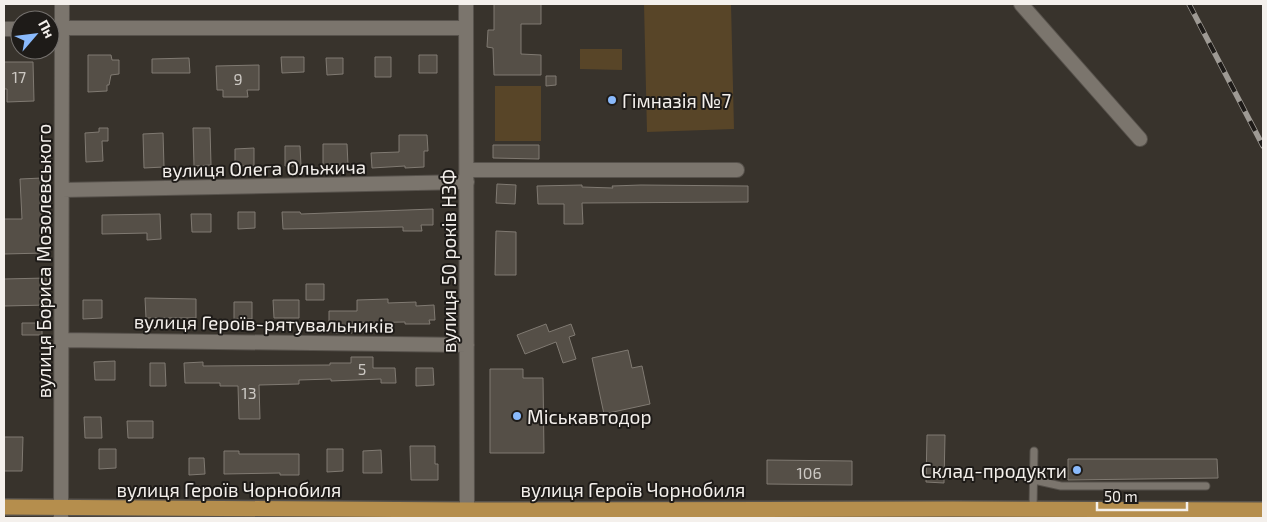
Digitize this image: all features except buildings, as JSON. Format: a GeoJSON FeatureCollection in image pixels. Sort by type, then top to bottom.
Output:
{"type":"FeatureCollection","features":[{"type":"Feature","properties":{"kind":"main road","name":"вулиця Героїв Чорнобиля"},"geometry":{"type":"LineString","coordinates":[[4,507],[61,513],[467,514],[953,513],[1033,509],[1263,510]]}},
{"type":"Feature","properties":{"kind":"street","name":"вулиця 50 років НЗФ"},"geometry":{"type":"LineString","coordinates":[[466,4],[467,514]]}},
{"type":"Feature","properties":{"kind":"street"},"geometry":{"type":"LineString","coordinates":[[1021,4],[1140,140]]}},
{"type":"Feature","properties":{"kind":"street"},"geometry":{"type":"LineString","coordinates":[[60,28],[466,28]]}},
{"type":"Feature","properties":{"kind":"street","name":"вулиця Бориса Мозолевського"},"geometry":{"type":"LineString","coordinates":[[57,60],[62,190],[61,513]]}},
{"type":"Feature","properties":{"kind":"street","name":"вулиця Олега Ольжича"},"geometry":{"type":"LineString","coordinates":[[62,190],[467,176],[737,170]]}},
{"type":"Feature","properties":{"kind":"street","name":"вулиця Героїв-рятувальників"},"geometry":{"type":"LineString","coordinates":[[62,340],[467,345]]}},
{"type":"Feature","properties":{"kind":"lane"},"geometry":{"type":"LineString","coordinates":[[1033,509],[1034,451]]}},
{"type":"Feature","properties":{"kind":"lane"},"geometry":{"type":"LineString","coordinates":[[1034,480],[1061,486],[1206,486]]}},
{"type":"Feature","properties":{"kind":"shaded area"},"geometry":{"type":"Polygon","coordinates":[[[644,4],[731,4],[734,129],[647,132],[644,4]]]}},
{"type":"Feature","properties":{"kind":"shaded area"},"geometry":{"type":"Polygon","coordinates":[[[580,49],[622,49],[622,70],[580,69],[580,49]]]}},
{"type":"Feature","properties":{"kind":"shaded area"},"geometry":{"type":"Polygon","coordinates":[[[495,86],[541,86],[541,141],[495,141],[495,86]]]}},
{"type":"Feature","properties":{"kind":"railway"},"geometry":{"type":"LineString","coordinates":[[1189,4],[1263,146]]}},
{"type":"Feature","properties":{"kind":"place","name":"Гімназія №7"},"geometry":{"type":"Point","coordinates":[612,100]}},
{"type":"Feature","properties":{"kind":"place","name":"Міськавтодор"},"geometry":{"type":"Point","coordinates":[517,416]}},
{"type":"Feature","properties":{"kind":"place","name":"Склад-продукти"},"geometry":{"type":"Point","coordinates":[1077,470]}}]}
